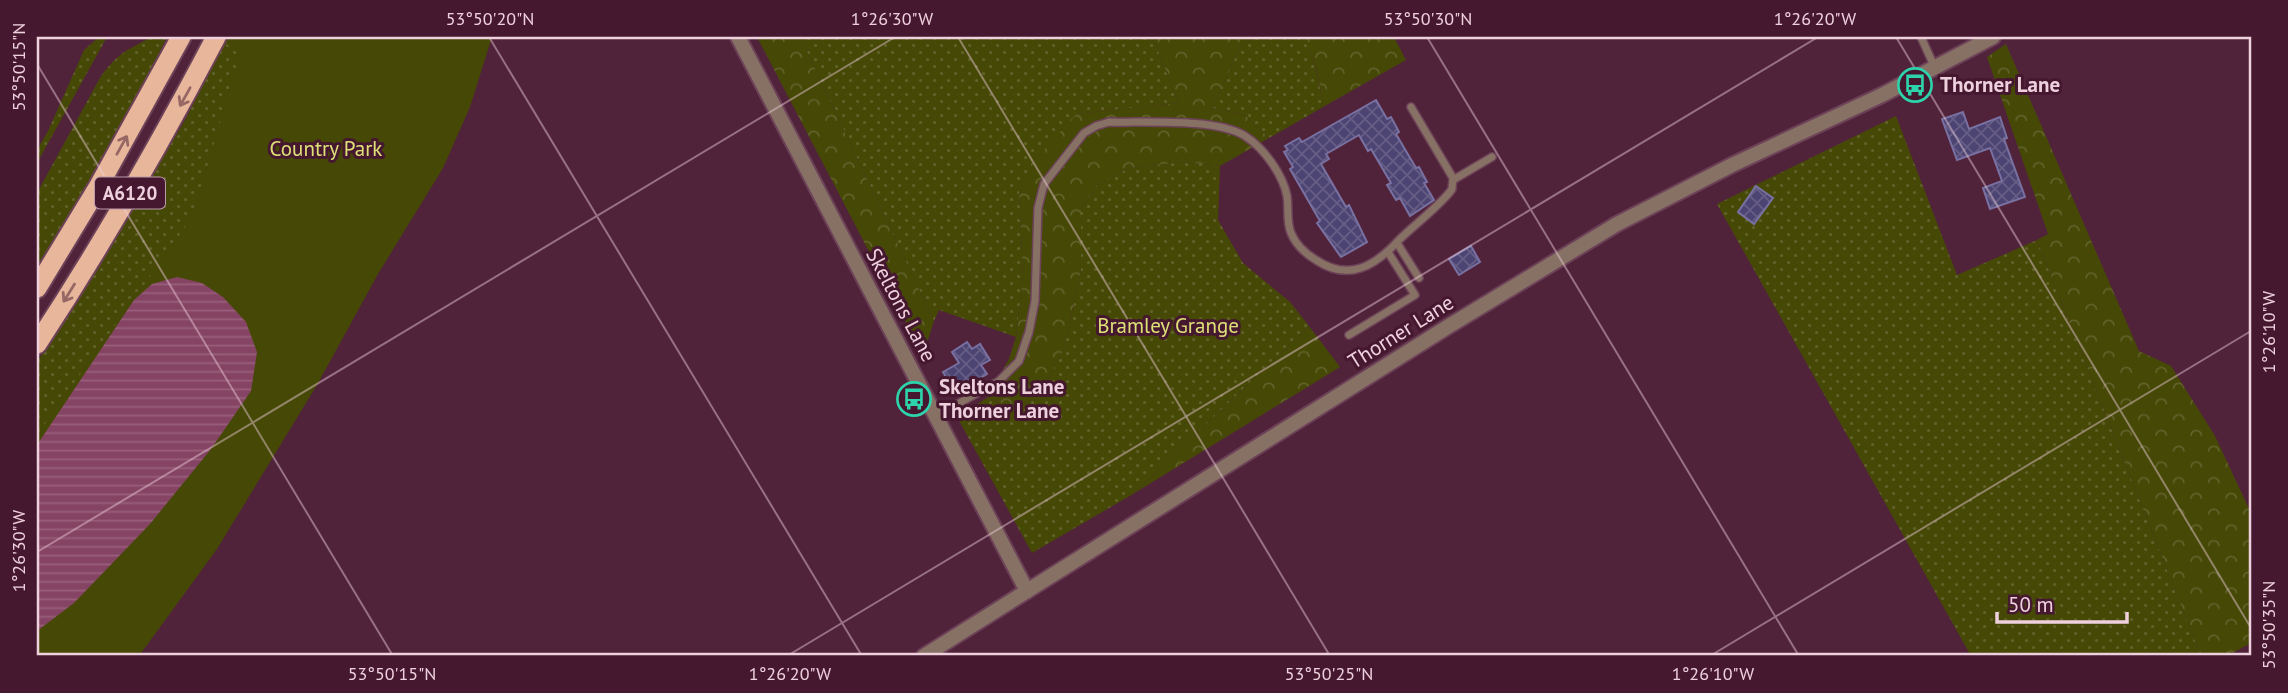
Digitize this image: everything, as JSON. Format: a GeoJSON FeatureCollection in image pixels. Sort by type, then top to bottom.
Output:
{"type":"FeatureCollection","features":[{"type":"Feature","properties":{"kind":"highway","name":"A6120"},"geometry":{"type":"LineString","coordinates":[[37,288],[97,190],[181,37]]}},
{"type":"Feature","properties":{"kind":"highway","name":"A6120"},"geometry":{"type":"LineString","coordinates":[[37,344],[117,216],[216,37]]}},
{"type":"Feature","properties":{"kind":"street","name":"Skeltons Lane"},"geometry":{"type":"LineString","coordinates":[[738,37],[1027,592]]}},
{"type":"Feature","properties":{"kind":"street","name":"Thorner Lane"},"geometry":{"type":"LineString","coordinates":[[924,656],[1449,326],[1617,224],[1732,165],[1936,68],[1993,37]]}},
{"type":"Feature","properties":{"kind":"lane"},"geometry":{"type":"LineString","coordinates":[[1922,37],[1936,68]]}},
{"type":"Feature","properties":{"kind":"lane"},"geometry":{"type":"LineString","coordinates":[[1411,107],[1453,180]]}},
{"type":"Feature","properties":{"kind":"lane"},"geometry":{"type":"LineString","coordinates":[[936,416],[999,381],[1019,361],[1029,332],[1035,301],[1040,196],[1051,174],[1084,133],[1096,126],[1109,122],[1210,126],[1235,131],[1256,145],[1278,175],[1287,196],[1291,233],[1307,254],[1331,268],[1345,272],[1368,265],[1388,252],[1416,222],[1449,194],[1453,180],[1492,157]]}},
{"type":"Feature","properties":{"kind":"lane"},"geometry":{"type":"LineString","coordinates":[[1397,243],[1419,278]]}},
{"type":"Feature","properties":{"kind":"lane"},"geometry":{"type":"LineString","coordinates":[[1349,335],[1415,295],[1388,252]]}},
{"type":"Feature","properties":{"kind":"green space"},"geometry":{"type":"Polygon","coordinates":[[[1290,36],[1305,42],[1321,91],[1323,107],[1269,138],[1245,115],[1212,108],[1240,47],[1255,37],[1290,36]]]}},
{"type":"Feature","properties":{"kind":"green space"},"geometry":{"type":"Polygon","coordinates":[[[99,37],[107,37],[37,163],[37,150],[84,50],[99,37]]]}},
{"type":"Feature","properties":{"kind":"green space"},"geometry":{"type":"Polygon","coordinates":[[[151,37],[167,37],[128,115],[37,269],[37,193],[101,76],[118,57],[151,37]]]}},
{"type":"Feature","properties":{"kind":"green space","name":"Country Park"},"geometry":{"type":"Polygon","coordinates":[[[216,37],[492,37],[470,107],[443,168],[378,274],[317,385],[217,549],[139,656],[37,656],[37,435],[193,216],[240,53],[216,37]]]}},
{"type":"Feature","properties":{"kind":"green space"},"geometry":{"type":"Polygon","coordinates":[[[227,37],[296,37],[37,648],[37,362],[101,263],[185,120],[227,37]]]}},
{"type":"Feature","properties":{"kind":"green space"},"geometry":{"type":"Polygon","coordinates":[[[757,37],[800,37],[934,321],[923,355],[757,37]]]}},
{"type":"Feature","properties":{"kind":"green space"},"geometry":{"type":"Polygon","coordinates":[[[800,37],[1153,37],[1178,103],[1076,114],[1019,189],[1023,277],[1016,337],[939,310],[934,321],[800,37]]]}},
{"type":"Feature","properties":{"kind":"green space"},"geometry":{"type":"Polygon","coordinates":[[[1153,37],[1255,37],[1240,47],[1212,108],[1245,115],[1269,138],[1220,166],[1183,162],[1129,168],[1097,185],[1081,208],[1081,270],[1064,349],[1039,396],[1015,408],[987,398],[1009,359],[1016,337],[1023,277],[1019,189],[1036,159],[1076,114],[1178,103],[1153,37]]]}},
{"type":"Feature","properties":{"kind":"green space"},"geometry":{"type":"Polygon","coordinates":[[[1299,37],[1394,37],[1406,60],[1323,107],[1319,79],[1310,50],[1299,37]]]}},
{"type":"Feature","properties":{"kind":"green space"},"geometry":{"type":"Polygon","coordinates":[[[2006,44],[2139,351],[2171,366],[2215,436],[2251,513],[2251,643],[2227,656],[2201,656],[2037,240],[2048,234],[1987,57],[2006,44]]]}},
{"type":"Feature","properties":{"kind":"green space"},"geometry":{"type":"Polygon","coordinates":[[[1896,116],[1957,275],[2037,240],[2201,656],[1971,656],[1717,204],[1896,116]]]}},
{"type":"Feature","properties":{"kind":"green space","name":"Bramley Grange"},"geometry":{"type":"Polygon","coordinates":[[[1183,162],[1220,166],[1218,220],[1243,263],[1290,302],[1309,326],[1133,494],[1032,553],[957,417],[987,398],[1015,408],[1039,396],[1064,349],[1081,270],[1081,208],[1097,185],[1129,168],[1183,162]]]}},
{"type":"Feature","properties":{"kind":"green space"},"geometry":{"type":"Polygon","coordinates":[[[1309,326],[1340,367],[1133,494],[1309,326]]]}},
{"type":"Feature","properties":{"kind":"shaded area"},"geometry":{"type":"Polygon","coordinates":[[[177,277],[202,283],[223,297],[246,322],[257,352],[251,391],[211,449],[150,524],[74,603],[37,631],[37,445],[134,300],[152,284],[177,277]]]}},
{"type":"Feature","properties":{"kind":"building"},"geometry":{"type":"Polygon","coordinates":[[[1376,100],[1387,119],[1391,117],[1399,132],[1396,134],[1416,168],[1419,167],[1434,200],[1410,216],[1400,198],[1396,200],[1387,185],[1391,183],[1371,149],[1368,151],[1359,135],[1326,154],[1329,159],[1321,164],[1346,207],[1349,205],[1367,242],[1341,257],[1317,223],[1320,221],[1290,169],[1293,167],[1284,152],[1288,150],[1285,146],[1299,138],[1302,142],[1376,100]]]}},
{"type":"Feature","properties":{"kind":"building"},"geometry":{"type":"Polygon","coordinates":[[[1963,112],[1969,129],[2000,117],[2007,138],[2004,139],[2025,197],[1990,209],[1983,188],[2002,181],[1990,148],[1957,160],[1942,119],[1963,112]]]}},
{"type":"Feature","properties":{"kind":"building"},"geometry":{"type":"Polygon","coordinates":[[[1756,186],[1773,198],[1754,224],[1738,212],[1756,186]]]}},
{"type":"Feature","properties":{"kind":"building"},"geometry":{"type":"Polygon","coordinates":[[[1471,246],[1480,262],[1459,275],[1449,259],[1471,246]]]}},
{"type":"Feature","properties":{"kind":"building"},"geometry":{"type":"Polygon","coordinates":[[[967,342],[972,349],[980,344],[990,360],[981,365],[987,374],[956,393],[943,372],[959,363],[952,352],[967,342]]]}},
{"type":"Feature","properties":{"kind":"place","name":"Thorner Lane"},"geometry":{"type":"Point","coordinates":[1915,85]}},
{"type":"Feature","properties":{"kind":"place","name":"Skeltons Lane Thorner Lane"},"geometry":{"type":"Point","coordinates":[914,399]}}]}
